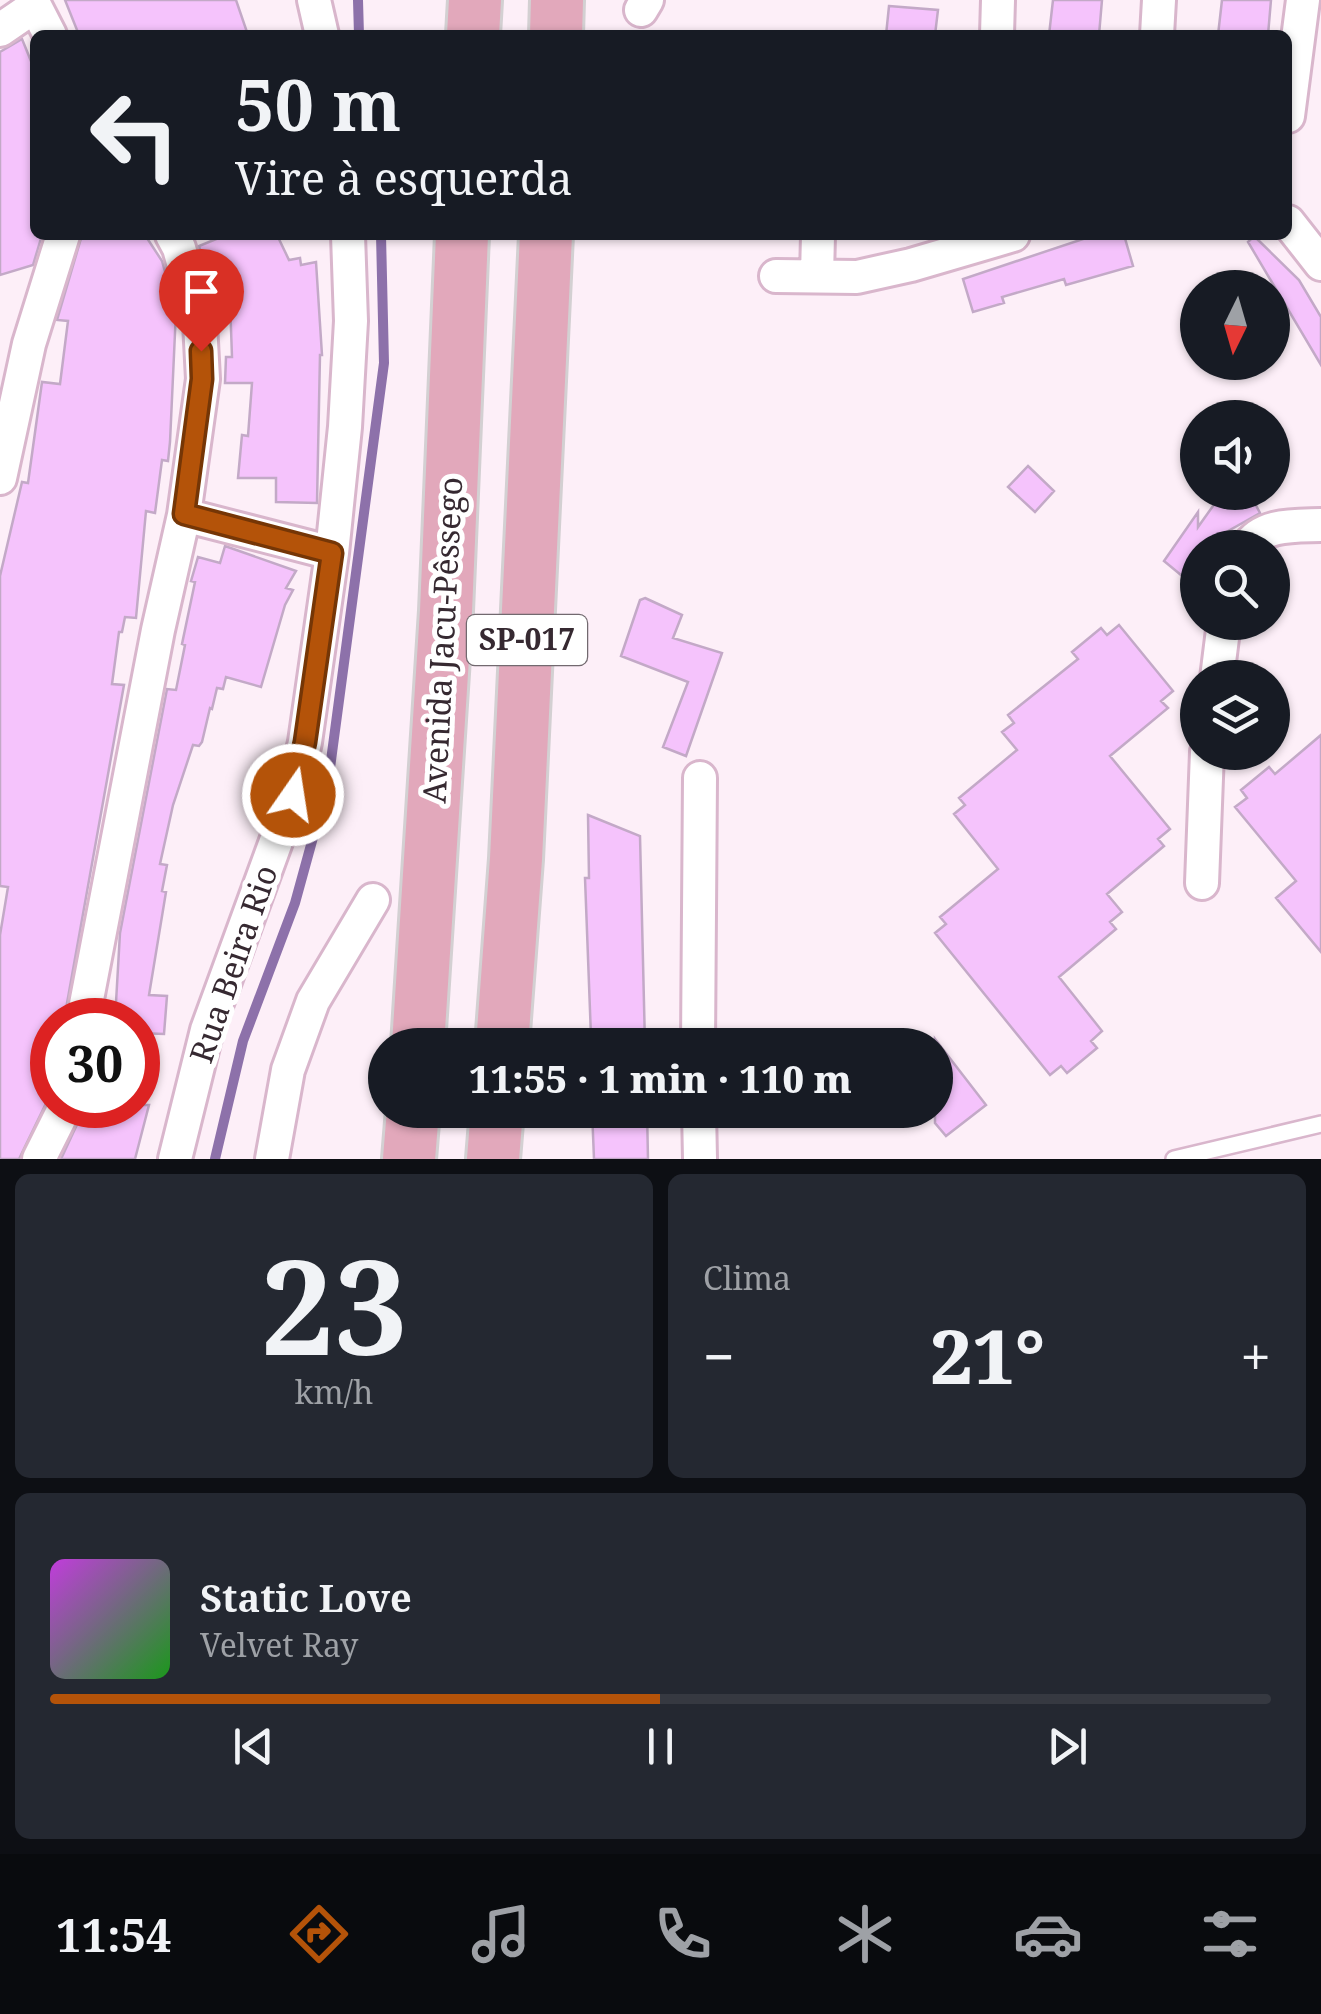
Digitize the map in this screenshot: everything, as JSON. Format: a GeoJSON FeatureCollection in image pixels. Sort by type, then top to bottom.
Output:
{"type":"FeatureCollection","features":[{"type":"Feature","properties":{"kind":"highway"},"geometry":{"type":"LineString","coordinates":[[472,30],[474,0]]}},
{"type":"Feature","properties":{"kind":"highway"},"geometry":{"type":"LineString","coordinates":[[556,30],[557,0]]}},
{"type":"Feature","properties":{"kind":"highway","name":"Avenida Jacu-Pêssego"},"geometry":{"type":"LineString","coordinates":[[419,1028],[445,630],[462,240]]}},
{"type":"Feature","properties":{"kind":"highway","name":"SP-017"},"geometry":{"type":"LineString","coordinates":[[503,1028],[516,858],[546,240]]}},
{"type":"Feature","properties":{"kind":"highway"},"geometry":{"type":"LineString","coordinates":[[409,1159],[412,1128]]}},
{"type":"Feature","properties":{"kind":"highway"},"geometry":{"type":"LineString","coordinates":[[493,1159],[496,1128]]}},
{"type":"Feature","properties":{"kind":"street"},"geometry":{"type":"LineString","coordinates":[[314,0],[321,30]]}},
{"type":"Feature","properties":{"kind":"street"},"geometry":{"type":"LineString","coordinates":[[997,30],[998,0]]}},
{"type":"Feature","properties":{"kind":"street"},"geometry":{"type":"LineString","coordinates":[[1158,30],[1159,0]]}},
{"type":"Feature","properties":{"kind":"street"},"geometry":{"type":"LineString","coordinates":[[1292,85],[1303,0]]}},
{"type":"Feature","properties":{"kind":"street"},"geometry":{"type":"LineString","coordinates":[[0,30],[39,14]]}},
{"type":"Feature","properties":{"kind":"street"},"geometry":{"type":"LineString","coordinates":[[1292,227],[1321,264]]}},
{"type":"Feature","properties":{"kind":"street"},"geometry":{"type":"LineString","coordinates":[[0,478],[28,344],[61,240]]}},
{"type":"Feature","properties":{"kind":"street"},"geometry":{"type":"LineString","coordinates":[[87,998],[184,514],[202,379],[200,323],[175,240]]}},
{"type":"Feature","properties":{"kind":"street","name":"Rua Beira Rio"},"geometry":{"type":"LineString","coordinates":[[175,1159],[207,1030],[293,795],[305,742],[345,427],[350,338],[348,240]]}},
{"type":"Feature","properties":{"kind":"street"},"geometry":{"type":"LineString","coordinates":[[817,276],[818,240]]}},
{"type":"Feature","properties":{"kind":"street"},"geometry":{"type":"LineString","coordinates":[[776,276],[857,277],[911,266],[991,240]]}},
{"type":"Feature","properties":{"kind":"street"},"geometry":{"type":"LineString","coordinates":[[184,514],[332,553]]}},
{"type":"Feature","properties":{"kind":"street"},"geometry":{"type":"LineString","coordinates":[[1270,530],[1321,524]]}},
{"type":"Feature","properties":{"kind":"street"},"geometry":{"type":"LineString","coordinates":[[1202,883],[1206,770]]}},
{"type":"Feature","properties":{"kind":"street"},"geometry":{"type":"LineString","coordinates":[[698,1028],[700,778]]}},
{"type":"Feature","properties":{"kind":"street"},"geometry":{"type":"LineString","coordinates":[[272,1159],[288,1070],[313,1001],[373,900]]}},
{"type":"Feature","properties":{"kind":"street"},"geometry":{"type":"LineString","coordinates":[[39,1159],[54,1128]]}},
{"type":"Feature","properties":{"kind":"street"},"geometry":{"type":"LineString","coordinates":[[699,1128],[700,1159]]}},
{"type":"Feature","properties":{"kind":"lane"},"geometry":{"type":"LineString","coordinates":[[1174,1159],[1321,1124]]}},
{"type":"Feature","properties":{"kind":"building"},"geometry":{"type":"Polygon","coordinates":[[[65,0],[236,0],[246,30],[77,30],[65,0]]]}},
{"type":"Feature","properties":{"kind":"building"},"geometry":{"type":"Polygon","coordinates":[[[1053,0],[1102,0],[1099,30],[1050,30],[1053,0]]]}},
{"type":"Feature","properties":{"kind":"building"},"geometry":{"type":"Polygon","coordinates":[[[1222,0],[1271,0],[1268,30],[1219,30],[1222,0]]]}},
{"type":"Feature","properties":{"kind":"building"},"geometry":{"type":"Polygon","coordinates":[[[889,6],[938,10],[936,30],[887,30],[889,6]]]}},
{"type":"Feature","properties":{"kind":"building"},"geometry":{"type":"Polygon","coordinates":[[[22,39],[30,59],[30,240],[40,240],[33,265],[0,275],[0,52],[22,39]]]}},
{"type":"Feature","properties":{"kind":"building"},"geometry":{"type":"Polygon","coordinates":[[[81,240],[148,240],[162,261],[176,311],[168,461],[162,460],[155,513],[146,511],[136,618],[125,617],[119,632],[112,684],[124,685],[68,998],[30,998],[30,1128],[34,1128],[19,1159],[0,1159],[0,935],[8,887],[0,886],[0,576],[22,482],[28,483],[42,382],[60,384],[68,321],[57,320],[81,240]]]}},
{"type":"Feature","properties":{"kind":"building"},"geometry":{"type":"Polygon","coordinates":[[[214,240],[279,240],[289,260],[300,258],[301,265],[316,262],[322,355],[317,503],[276,502],[276,478],[238,478],[242,435],[248,436],[252,383],[225,383],[226,357],[232,357],[230,301],[215,304],[199,246],[214,240]]]}},
{"type":"Feature","properties":{"kind":"building"},"geometry":{"type":"Polygon","coordinates":[[[1080,240],[1125,240],[1133,266],[1066,285],[1064,279],[1002,297],[1004,303],[973,312],[963,279],[1080,240]]]}},
{"type":"Feature","properties":{"kind":"building"},"geometry":{"type":"Polygon","coordinates":[[[1250,240],[1258,240],[1289,270],[1265,270],[1250,240]]]}},
{"type":"Feature","properties":{"kind":"building"},"geometry":{"type":"Polygon","coordinates":[[[1290,271],[1321,317],[1321,365],[1290,313],[1290,271]]]}},
{"type":"Feature","properties":{"kind":"building"},"geometry":{"type":"Polygon","coordinates":[[[1028,466],[1054,491],[1035,512],[1008,487],[1028,466]]]}},
{"type":"Feature","properties":{"kind":"building"},"geometry":{"type":"Polygon","coordinates":[[[1210,510],[1260,513],[1230,530],[1186,530],[1198,512],[1198,527],[1210,510]]]}},
{"type":"Feature","properties":{"kind":"building"},"geometry":{"type":"Polygon","coordinates":[[[1180,538],[1180,574],[1164,561],[1180,538]]]}},
{"type":"Feature","properties":{"kind":"building"},"geometry":{"type":"Polygon","coordinates":[[[225,546],[296,571],[286,588],[293,590],[261,687],[226,677],[223,689],[217,688],[202,742],[193,745],[173,805],[160,864],[167,865],[162,891],[166,892],[149,995],[167,996],[164,1034],[160,1034],[160,998],[116,998],[120,933],[167,689],[176,690],[195,582],[191,581],[198,557],[220,563],[225,546]]]}},
{"type":"Feature","properties":{"kind":"building"},"geometry":{"type":"Polygon","coordinates":[[[645,598],[682,615],[673,638],[722,653],[686,756],[663,747],[688,682],[621,656],[640,600],[645,598]]]}},
{"type":"Feature","properties":{"kind":"building"},"geometry":{"type":"Polygon","coordinates":[[[1119,625],[1173,691],[1161,701],[1168,708],[1110,756],[1170,829],[1158,839],[1164,846],[1107,894],[1122,912],[1110,922],[1116,929],[1059,977],[1102,1031],[1091,1041],[1097,1048],[1067,1073],[1061,1066],[1050,1075],[935,933],[946,924],[940,917],[998,869],[954,814],[965,805],[959,798],[1017,750],[1002,732],[1014,723],[1008,715],[1078,659],[1072,652],[1101,628],[1107,635],[1119,625]]]}},
{"type":"Feature","properties":{"kind":"building"},"geometry":{"type":"Polygon","coordinates":[[[1321,735],[1321,952],[1276,898],[1296,881],[1235,807],[1247,798],[1241,790],[1265,770],[1275,774],[1290,770],[1290,761],[1321,735]]]}},
{"type":"Feature","properties":{"kind":"building"},"geometry":{"type":"Polygon","coordinates":[[[588,815],[640,836],[645,1028],[591,1028],[585,878],[589,878],[588,815]]]}},
{"type":"Feature","properties":{"kind":"building"},"geometry":{"type":"Polygon","coordinates":[[[953,1062],[986,1105],[946,1136],[939,1128],[953,1128],[953,1062]]]}},
{"type":"Feature","properties":{"kind":"building"},"geometry":{"type":"Polygon","coordinates":[[[75,1128],[143,1128],[135,1159],[61,1159],[75,1128]]]}},
{"type":"Feature","properties":{"kind":"building"},"geometry":{"type":"Polygon","coordinates":[[[593,1128],[647,1128],[648,1159],[594,1159],[593,1128]]]}},
{"type":"Feature","properties":{"kind":"waterway"},"geometry":{"type":"LineString","coordinates":[[358,0],[359,30]]}},
{"type":"Feature","properties":{"kind":"waterway"},"geometry":{"type":"LineString","coordinates":[[215,1159],[243,1041],[295,903],[328,783],[384,363],[381,240]]}},
{"type":"Feature","properties":{"kind":"route"},"geometry":{"type":"LineString","coordinates":[[201,351],[202,379],[184,514],[332,553],[305,742],[293,795]]}}]}
